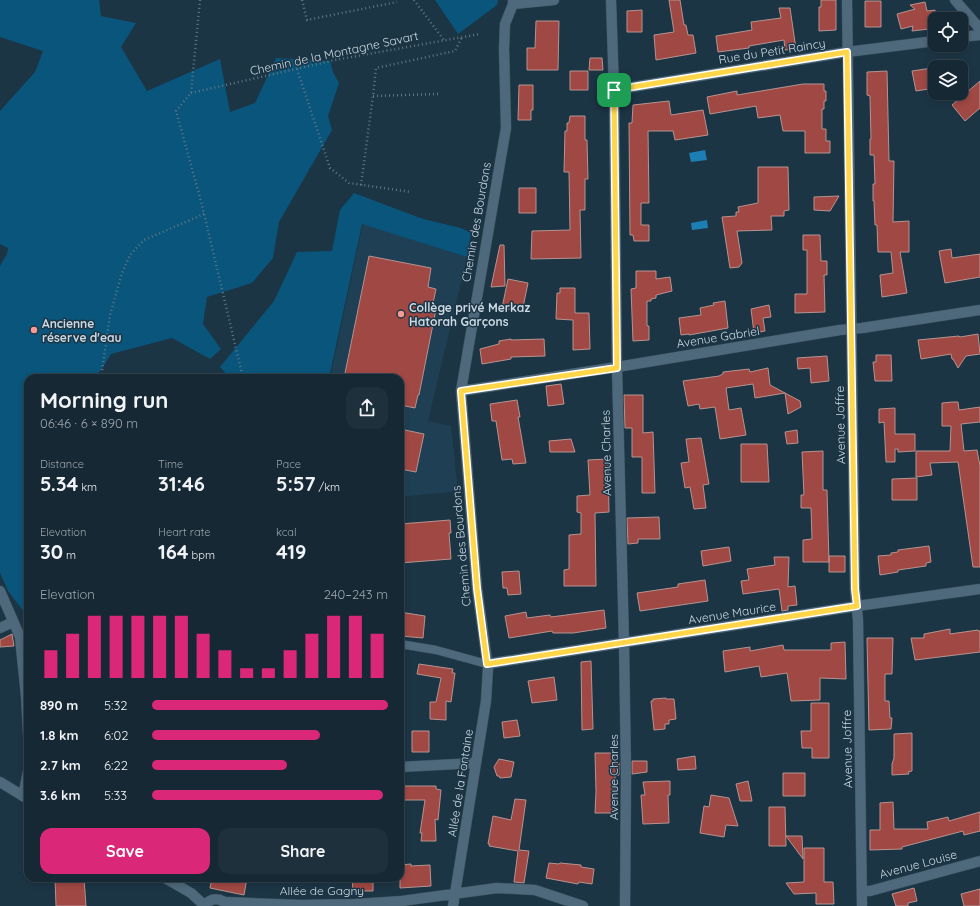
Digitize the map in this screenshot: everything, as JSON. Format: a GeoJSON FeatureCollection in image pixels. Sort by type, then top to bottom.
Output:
{"type":"FeatureCollection","features":[{"type":"Feature","properties":{"kind":"street"},"geometry":{"type":"LineString","coordinates":[[513,2],[554,0]]}},
{"type":"Feature","properties":{"kind":"street","name":"Avenue Charles"},"geometry":{"type":"LineString","coordinates":[[611,0],[614,90],[617,368],[624,643],[626,773],[625,906]]}},
{"type":"Feature","properties":{"kind":"street","name":"Avenue Joffre"},"geometry":{"type":"LineString","coordinates":[[847,0],[855,589],[857,606],[862,906]]}},
{"type":"Feature","properties":{"kind":"street"},"geometry":{"type":"LineString","coordinates":[[955,0],[980,29]]}},
{"type":"Feature","properties":{"kind":"street","name":"Chemin des Bourdons"},"geometry":{"type":"LineString","coordinates":[[487,664],[477,588],[461,391],[506,128],[504,49],[505,24],[513,2]]}},
{"type":"Feature","properties":{"kind":"street"},"geometry":{"type":"LineString","coordinates":[[968,36],[980,35]]}},
{"type":"Feature","properties":{"kind":"street","name":"Rue du Petit Raincy"},"geometry":{"type":"LineString","coordinates":[[614,90],[847,52],[928,42]]}},
{"type":"Feature","properties":{"kind":"street","name":"Avenue Gabriel"},"geometry":{"type":"LineString","coordinates":[[461,391],[617,368],[852,329],[980,310]]}},
{"type":"Feature","properties":{"kind":"street","name":"Avenue Maurice"},"geometry":{"type":"LineString","coordinates":[[487,664],[857,606],[980,589]]}},
{"type":"Feature","properties":{"kind":"street"},"geometry":{"type":"LineString","coordinates":[[0,591],[20,637],[24,676]]}},
{"type":"Feature","properties":{"kind":"street"},"geometry":{"type":"LineString","coordinates":[[0,628],[13,622]]}},
{"type":"Feature","properties":{"kind":"street","name":"Allée de la Fontaine"},"geometry":{"type":"LineString","coordinates":[[453,906],[486,701],[487,664]]}},
{"type":"Feature","properties":{"kind":"street"},"geometry":{"type":"LineString","coordinates":[[404,767],[476,763]]}},
{"type":"Feature","properties":{"kind":"street"},"geometry":{"type":"LineString","coordinates":[[0,782],[24,796]]}},
{"type":"Feature","properties":{"kind":"street","name":"Avenue Louise"},"geometry":{"type":"LineString","coordinates":[[862,892],[980,861]]}},
{"type":"Feature","properties":{"kind":"street"},"geometry":{"type":"LineString","coordinates":[[172,882],[190,893],[204,906]]}},
{"type":"Feature","properties":{"kind":"street","name":"Allée de Gagny"},"geometry":{"type":"LineString","coordinates":[[204,906],[207,902],[216,899],[227,904],[356,904],[455,895],[497,888],[535,890],[583,906]]}},
{"type":"Feature","properties":{"kind":"lane"},"geometry":{"type":"LineString","coordinates":[[404,645],[436,650],[487,664]]}},
{"type":"Feature","properties":{"kind":"path"},"geometry":{"type":"LineString","coordinates":[[200,0],[191,94],[176,110],[204,214],[243,374]]}},
{"type":"Feature","properties":{"kind":"path"},"geometry":{"type":"LineString","coordinates":[[302,0],[307,20],[397,2]]}},
{"type":"Feature","properties":{"kind":"path"},"geometry":{"type":"LineString","coordinates":[[414,0],[444,40]]}},
{"type":"Feature","properties":{"kind":"path","name":"Chemin de la Montagne Savart"},"geometry":{"type":"LineString","coordinates":[[191,94],[335,60],[480,34]]}},
{"type":"Feature","properties":{"kind":"path"},"geometry":{"type":"LineString","coordinates":[[361,185],[376,68],[455,51],[462,37]]}},
{"type":"Feature","properties":{"kind":"path"},"geometry":{"type":"LineString","coordinates":[[297,69],[330,168],[349,183],[411,192]]}},
{"type":"Feature","properties":{"kind":"path"},"geometry":{"type":"LineString","coordinates":[[373,96],[438,94]]}},
{"type":"Feature","properties":{"kind":"path"},"geometry":{"type":"LineString","coordinates":[[102,374],[110,315],[122,274],[130,255],[144,240],[204,214]]}},
{"type":"Feature","properties":{"kind":"shaded area"},"geometry":{"type":"Polygon","coordinates":[[[0,0],[99,0],[101,16],[136,23],[121,47],[147,91],[220,59],[230,112],[255,103],[276,58],[330,61],[333,72],[339,83],[328,116],[332,130],[279,222],[273,258],[252,283],[207,297],[203,324],[221,349],[210,359],[172,338],[111,354],[102,369],[97,374],[24,374],[24,612],[8,591],[0,573],[0,266],[7,254],[8,248],[0,244],[0,111],[35,72],[43,51],[0,37],[0,0]]]}},
{"type":"Feature","properties":{"kind":"shaded area"},"geometry":{"type":"Polygon","coordinates":[[[435,0],[498,0],[497,5],[458,34],[435,0]]]}},
{"type":"Feature","properties":{"kind":"shaded area"},"geometry":{"type":"Polygon","coordinates":[[[705,150],[707,160],[691,162],[689,153],[705,150]]]}},
{"type":"Feature","properties":{"kind":"shaded area"},"geometry":{"type":"Polygon","coordinates":[[[354,193],[423,219],[461,228],[471,233],[467,257],[362,224],[330,374],[226,374],[220,367],[274,301],[297,252],[332,251],[340,210],[354,193]]]}},
{"type":"Feature","properties":{"kind":"shaded area"},"geometry":{"type":"Polygon","coordinates":[[[707,220],[708,228],[692,230],[691,223],[707,220]]]}},
{"type":"Feature","properties":{"kind":"shaded area"},"geometry":{"type":"Polygon","coordinates":[[[363,223],[467,257],[428,421],[451,426],[458,491],[404,497],[404,374],[331,374],[363,223]]]}},
{"type":"Feature","properties":{"kind":"building"},"geometry":{"type":"Polygon","coordinates":[[[669,0],[680,0],[684,25],[686,25],[688,35],[693,35],[696,53],[656,60],[654,35],[674,32],[669,0]]]}},
{"type":"Feature","properties":{"kind":"building"},"geometry":{"type":"Polygon","coordinates":[[[821,0],[836,0],[836,30],[819,31],[819,7],[821,7],[821,0]]]}},
{"type":"Feature","properties":{"kind":"building"},"geometry":{"type":"Polygon","coordinates":[[[865,1],[881,1],[881,27],[865,27],[865,1]]]}},
{"type":"Feature","properties":{"kind":"building"},"geometry":{"type":"Polygon","coordinates":[[[925,2],[927,11],[935,10],[935,12],[928,12],[928,29],[912,31],[913,26],[901,29],[897,14],[915,9],[910,5],[925,2]]]}},
{"type":"Feature","properties":{"kind":"building"},"geometry":{"type":"Polygon","coordinates":[[[779,8],[790,8],[796,49],[785,50],[784,40],[749,46],[749,48],[718,52],[716,36],[752,30],[751,22],[781,18],[779,8]]]}},
{"type":"Feature","properties":{"kind":"building"},"geometry":{"type":"Polygon","coordinates":[[[642,10],[642,32],[627,32],[627,11],[642,10]]]}},
{"type":"Feature","properties":{"kind":"building"},"geometry":{"type":"Polygon","coordinates":[[[536,21],[559,21],[558,70],[527,70],[527,48],[535,48],[536,21]]]}},
{"type":"Feature","properties":{"kind":"building"},"geometry":{"type":"Polygon","coordinates":[[[590,58],[602,58],[603,70],[589,70],[590,58]]]}},
{"type":"Feature","properties":{"kind":"building"},"geometry":{"type":"Polygon","coordinates":[[[928,69],[928,89],[916,91],[912,71],[928,69]]]}},
{"type":"Feature","properties":{"kind":"building"},"geometry":{"type":"Polygon","coordinates":[[[570,71],[588,71],[588,90],[570,90],[570,71]]]}},
{"type":"Feature","properties":{"kind":"building"},"geometry":{"type":"Polygon","coordinates":[[[887,71],[889,161],[894,161],[893,222],[909,221],[909,252],[900,252],[907,293],[882,297],[880,275],[893,273],[891,252],[878,252],[877,225],[875,225],[873,201],[873,184],[875,184],[874,155],[870,155],[870,96],[867,95],[867,72],[887,71]]]}},
{"type":"Feature","properties":{"kind":"building"},"geometry":{"type":"Polygon","coordinates":[[[980,81],[980,108],[965,121],[952,105],[958,100],[968,100],[968,91],[980,81]]]}},
{"type":"Feature","properties":{"kind":"building"},"geometry":{"type":"Polygon","coordinates":[[[803,84],[824,84],[826,101],[824,101],[824,109],[822,109],[822,129],[826,129],[826,141],[830,141],[830,153],[805,153],[805,131],[783,131],[780,115],[758,118],[756,106],[710,114],[707,97],[737,91],[737,95],[803,84]]]}},
{"type":"Feature","properties":{"kind":"building"},"geometry":{"type":"Polygon","coordinates":[[[519,85],[533,85],[533,110],[531,110],[531,120],[518,120],[519,85]]]}},
{"type":"Feature","properties":{"kind":"building"},"geometry":{"type":"Polygon","coordinates":[[[669,101],[671,115],[703,110],[708,135],[675,140],[673,131],[648,131],[649,203],[641,203],[641,225],[649,225],[649,241],[634,241],[633,235],[630,235],[629,123],[632,123],[633,105],[669,101]]]}},
{"type":"Feature","properties":{"kind":"building"},"geometry":{"type":"Polygon","coordinates":[[[570,116],[585,116],[585,140],[587,140],[588,179],[585,179],[585,210],[580,210],[581,258],[531,259],[532,231],[570,230],[569,172],[564,172],[565,131],[567,131],[567,123],[569,123],[570,116]]]}},
{"type":"Feature","properties":{"kind":"building"},"geometry":{"type":"Polygon","coordinates":[[[758,167],[788,167],[789,210],[784,211],[784,216],[771,216],[772,230],[737,231],[742,263],[739,267],[730,268],[722,217],[736,216],[736,212],[739,212],[738,207],[758,203],[758,167]]]}},
{"type":"Feature","properties":{"kind":"building"},"geometry":{"type":"Polygon","coordinates":[[[519,188],[536,188],[536,213],[519,213],[519,188]]]}},
{"type":"Feature","properties":{"kind":"building"},"geometry":{"type":"Polygon","coordinates":[[[839,196],[830,211],[814,210],[814,197],[839,196]]]}},
{"type":"Feature","properties":{"kind":"building"},"geometry":{"type":"Polygon","coordinates":[[[803,235],[820,235],[821,261],[827,261],[827,275],[824,275],[825,312],[795,313],[795,294],[807,294],[807,250],[803,250],[803,235]]]}},
{"type":"Feature","properties":{"kind":"building"},"geometry":{"type":"Polygon","coordinates":[[[500,245],[504,245],[505,286],[491,287],[500,245]]]}},
{"type":"Feature","properties":{"kind":"building"},"geometry":{"type":"Polygon","coordinates":[[[951,249],[952,258],[980,254],[980,277],[945,283],[939,251],[951,249]]]}},
{"type":"Feature","properties":{"kind":"building"},"geometry":{"type":"Polygon","coordinates":[[[369,256],[431,268],[428,287],[436,289],[432,308],[436,309],[419,395],[415,408],[404,406],[404,374],[345,374],[369,256]]]}},
{"type":"Feature","properties":{"kind":"building"},"geometry":{"type":"Polygon","coordinates":[[[636,271],[656,271],[656,279],[670,277],[672,291],[656,295],[656,298],[651,299],[651,301],[647,301],[647,326],[649,326],[649,340],[633,341],[631,289],[636,288],[636,271]]]}},
{"type":"Feature","properties":{"kind":"building"},"geometry":{"type":"Polygon","coordinates":[[[508,279],[528,283],[522,312],[502,308],[508,279]]]}},
{"type":"Feature","properties":{"kind":"building"},"geometry":{"type":"Polygon","coordinates":[[[560,288],[575,288],[575,313],[589,313],[590,349],[573,350],[573,320],[556,319],[557,293],[560,293],[560,288]]]}},
{"type":"Feature","properties":{"kind":"building"},"geometry":{"type":"Polygon","coordinates":[[[725,301],[728,328],[681,335],[679,318],[701,315],[700,308],[714,305],[713,303],[725,301]]]}},
{"type":"Feature","properties":{"kind":"building"},"geometry":{"type":"Polygon","coordinates":[[[769,305],[771,317],[763,318],[765,331],[754,333],[751,309],[769,305]]]}},
{"type":"Feature","properties":{"kind":"building"},"geometry":{"type":"Polygon","coordinates":[[[978,334],[980,354],[966,356],[958,368],[952,359],[951,354],[921,359],[918,340],[978,334]]]}},
{"type":"Feature","properties":{"kind":"building"},"geometry":{"type":"Polygon","coordinates":[[[511,339],[544,339],[545,356],[511,357],[511,359],[482,364],[480,349],[499,344],[499,341],[511,339]]]}},
{"type":"Feature","properties":{"kind":"building"},"geometry":{"type":"Polygon","coordinates":[[[876,355],[891,355],[892,381],[875,381],[873,362],[876,362],[876,355]]]}},
{"type":"Feature","properties":{"kind":"building"},"geometry":{"type":"Polygon","coordinates":[[[827,356],[829,381],[811,383],[810,368],[798,369],[797,358],[827,356]]]}},
{"type":"Feature","properties":{"kind":"building"},"geometry":{"type":"Polygon","coordinates":[[[768,368],[770,385],[785,393],[755,398],[753,384],[726,388],[729,410],[741,408],[746,435],[720,439],[715,407],[700,409],[699,404],[688,406],[683,381],[719,376],[723,374],[723,372],[749,369],[750,372],[768,368]]]}},
{"type":"Feature","properties":{"kind":"building"},"geometry":{"type":"Polygon","coordinates":[[[561,384],[564,404],[548,406],[546,386],[561,384]]]}},
{"type":"Feature","properties":{"kind":"building"},"geometry":{"type":"Polygon","coordinates":[[[785,393],[800,401],[801,407],[788,414],[785,393]]]}},
{"type":"Feature","properties":{"kind":"building"},"geometry":{"type":"Polygon","coordinates":[[[624,395],[643,395],[643,433],[653,432],[655,493],[642,493],[642,457],[632,457],[632,428],[625,428],[624,395]]]}},
{"type":"Feature","properties":{"kind":"building"},"geometry":{"type":"Polygon","coordinates":[[[517,400],[520,417],[518,417],[526,463],[513,464],[512,459],[502,460],[496,421],[492,421],[490,404],[517,400]]]}},
{"type":"Feature","properties":{"kind":"building"},"geometry":{"type":"Polygon","coordinates":[[[958,402],[959,410],[980,407],[980,422],[961,424],[964,451],[977,450],[980,466],[980,567],[973,567],[958,462],[930,463],[932,475],[916,477],[916,451],[950,451],[951,426],[942,426],[942,403],[958,402]]]}},
{"type":"Feature","properties":{"kind":"building"},"geometry":{"type":"Polygon","coordinates":[[[895,408],[895,434],[915,434],[915,451],[898,452],[898,449],[895,449],[895,462],[886,462],[884,422],[879,423],[879,409],[895,408]]]}},
{"type":"Feature","properties":{"kind":"building"},"geometry":{"type":"Polygon","coordinates":[[[404,430],[424,434],[416,472],[404,470],[404,430]]]}},
{"type":"Feature","properties":{"kind":"building"},"geometry":{"type":"Polygon","coordinates":[[[797,430],[798,443],[787,444],[785,432],[797,430]]]}},
{"type":"Feature","properties":{"kind":"building"},"geometry":{"type":"Polygon","coordinates":[[[701,438],[709,484],[703,485],[706,508],[694,509],[690,487],[685,488],[681,463],[689,462],[686,439],[701,438]]]}},
{"type":"Feature","properties":{"kind":"building"},"geometry":{"type":"Polygon","coordinates":[[[571,439],[575,452],[550,452],[549,441],[571,439]]]}},
{"type":"Feature","properties":{"kind":"building"},"geometry":{"type":"Polygon","coordinates":[[[741,444],[767,444],[769,482],[741,482],[741,444]]]}},
{"type":"Feature","properties":{"kind":"building"},"geometry":{"type":"Polygon","coordinates":[[[823,451],[823,490],[827,490],[829,562],[803,562],[803,540],[812,539],[811,508],[801,508],[801,495],[804,495],[802,452],[823,451]]]}},
{"type":"Feature","properties":{"kind":"building"},"geometry":{"type":"Polygon","coordinates":[[[608,459],[609,512],[595,513],[596,586],[564,586],[564,570],[569,569],[569,535],[581,534],[581,513],[577,512],[577,496],[590,495],[588,460],[608,459]]]}},
{"type":"Feature","properties":{"kind":"building"},"geometry":{"type":"Polygon","coordinates":[[[917,478],[917,500],[892,500],[892,479],[917,478]]]}},
{"type":"Feature","properties":{"kind":"building"},"geometry":{"type":"Polygon","coordinates":[[[659,517],[660,539],[638,539],[638,543],[628,544],[627,518],[659,517]]]}},
{"type":"Feature","properties":{"kind":"building"},"geometry":{"type":"Polygon","coordinates":[[[450,520],[451,533],[449,533],[451,559],[404,563],[404,524],[450,520]]]}},
{"type":"Feature","properties":{"kind":"building"},"geometry":{"type":"Polygon","coordinates":[[[929,546],[931,562],[926,563],[926,566],[898,570],[898,572],[880,575],[878,556],[891,555],[891,553],[898,552],[898,550],[929,546]]]}},
{"type":"Feature","properties":{"kind":"building"},"geometry":{"type":"Polygon","coordinates":[[[729,547],[731,561],[703,566],[701,551],[729,547]]]}},
{"type":"Feature","properties":{"kind":"building"},"geometry":{"type":"Polygon","coordinates":[[[829,556],[845,556],[845,572],[829,572],[829,556]]]}},
{"type":"Feature","properties":{"kind":"building"},"geometry":{"type":"Polygon","coordinates":[[[774,557],[789,557],[788,587],[795,586],[797,605],[788,606],[788,610],[782,611],[779,589],[743,594],[741,581],[749,580],[747,569],[775,565],[774,557]]]}},
{"type":"Feature","properties":{"kind":"building"},"geometry":{"type":"Polygon","coordinates":[[[519,571],[521,594],[508,595],[507,588],[503,588],[502,572],[519,571]]]}},
{"type":"Feature","properties":{"kind":"building"},"geometry":{"type":"Polygon","coordinates":[[[705,580],[708,601],[640,611],[637,593],[678,587],[678,584],[705,580]]]}},
{"type":"Feature","properties":{"kind":"building"},"geometry":{"type":"Polygon","coordinates":[[[604,610],[606,628],[573,633],[553,633],[552,631],[509,638],[505,616],[526,612],[527,618],[550,615],[551,617],[604,610]]]}},
{"type":"Feature","properties":{"kind":"building"},"geometry":{"type":"Polygon","coordinates":[[[404,613],[425,616],[423,638],[404,636],[404,613]]]}},
{"type":"Feature","properties":{"kind":"building"},"geometry":{"type":"Polygon","coordinates":[[[950,629],[950,634],[980,631],[980,652],[915,660],[911,638],[924,638],[924,634],[950,629]]]}},
{"type":"Feature","properties":{"kind":"building"},"geometry":{"type":"Polygon","coordinates":[[[12,634],[14,646],[0,647],[0,640],[12,634]]]}},
{"type":"Feature","properties":{"kind":"building"},"geometry":{"type":"Polygon","coordinates":[[[867,638],[893,638],[892,674],[885,674],[885,701],[889,701],[890,718],[892,718],[891,729],[869,730],[867,638]]]}},
{"type":"Feature","properties":{"kind":"building"},"geometry":{"type":"Polygon","coordinates":[[[845,642],[846,679],[820,678],[820,700],[791,701],[787,673],[761,677],[759,666],[725,672],[723,651],[750,647],[750,651],[783,645],[784,650],[831,650],[831,643],[845,642]]]}},
{"type":"Feature","properties":{"kind":"building"},"geometry":{"type":"Polygon","coordinates":[[[591,661],[593,729],[582,730],[581,662],[591,661]]]}},
{"type":"Feature","properties":{"kind":"building"},"geometry":{"type":"Polygon","coordinates":[[[419,664],[453,669],[452,673],[455,673],[451,702],[446,701],[446,720],[430,719],[430,702],[436,702],[441,678],[417,674],[419,664]]]}},
{"type":"Feature","properties":{"kind":"building"},"geometry":{"type":"Polygon","coordinates":[[[554,677],[557,700],[532,703],[528,681],[554,677]]]}},
{"type":"Feature","properties":{"kind":"building"},"geometry":{"type":"Polygon","coordinates":[[[653,699],[674,699],[676,719],[669,720],[669,724],[665,724],[665,729],[654,730],[651,701],[653,701],[653,699]]]}},
{"type":"Feature","properties":{"kind":"building"},"geometry":{"type":"Polygon","coordinates":[[[811,703],[829,703],[829,758],[812,758],[812,748],[802,748],[801,731],[811,731],[811,703]]]}},
{"type":"Feature","properties":{"kind":"building"},"geometry":{"type":"Polygon","coordinates":[[[517,720],[520,736],[504,738],[502,722],[517,720]]]}},
{"type":"Feature","properties":{"kind":"building"},"geometry":{"type":"Polygon","coordinates":[[[412,731],[429,731],[429,752],[412,752],[412,731]]]}},
{"type":"Feature","properties":{"kind":"building"},"geometry":{"type":"Polygon","coordinates":[[[912,733],[912,771],[908,772],[909,774],[892,775],[894,734],[912,733]]]}},
{"type":"Feature","properties":{"kind":"building"},"geometry":{"type":"Polygon","coordinates":[[[595,753],[614,753],[614,762],[619,762],[619,775],[615,776],[615,813],[595,813],[595,753]]]}},
{"type":"Feature","properties":{"kind":"building"},"geometry":{"type":"Polygon","coordinates":[[[695,756],[696,769],[678,770],[677,759],[695,756]]]}},
{"type":"Feature","properties":{"kind":"building"},"geometry":{"type":"Polygon","coordinates":[[[499,759],[514,762],[511,777],[500,778],[497,776],[494,767],[499,759]]]}},
{"type":"Feature","properties":{"kind":"building"},"geometry":{"type":"Polygon","coordinates":[[[632,761],[647,761],[647,772],[632,774],[632,761]]]}},
{"type":"Feature","properties":{"kind":"building"},"geometry":{"type":"Polygon","coordinates":[[[783,773],[805,773],[805,796],[783,796],[783,773]]]}},
{"type":"Feature","properties":{"kind":"building"},"geometry":{"type":"Polygon","coordinates":[[[670,781],[670,795],[668,795],[669,823],[643,824],[641,795],[645,795],[643,782],[670,781]]]}},
{"type":"Feature","properties":{"kind":"building"},"geometry":{"type":"Polygon","coordinates":[[[748,781],[752,801],[740,801],[736,784],[748,781]]]}},
{"type":"Feature","properties":{"kind":"building"},"geometry":{"type":"Polygon","coordinates":[[[404,786],[436,786],[436,789],[441,790],[438,820],[435,819],[436,841],[421,841],[422,833],[420,833],[425,800],[404,800],[404,786]]]}},
{"type":"Feature","properties":{"kind":"building"},"geometry":{"type":"Polygon","coordinates":[[[711,795],[729,798],[738,826],[726,825],[724,837],[700,833],[704,806],[709,807],[711,795]]]}},
{"type":"Feature","properties":{"kind":"building"},"geometry":{"type":"Polygon","coordinates":[[[515,799],[526,800],[519,850],[529,851],[524,883],[514,882],[518,851],[489,846],[490,844],[488,844],[493,816],[511,820],[515,799]]]}},
{"type":"Feature","properties":{"kind":"building"},"geometry":{"type":"Polygon","coordinates":[[[893,802],[894,829],[928,829],[927,822],[948,817],[949,821],[980,812],[980,831],[964,835],[963,831],[902,847],[902,849],[870,850],[870,830],[880,830],[880,803],[893,802]]]}},
{"type":"Feature","properties":{"kind":"building"},"geometry":{"type":"Polygon","coordinates":[[[769,807],[785,807],[786,846],[769,846],[769,807]]]}},
{"type":"Feature","properties":{"kind":"building"},"geometry":{"type":"Polygon","coordinates":[[[786,836],[802,836],[803,859],[786,836]]]}},
{"type":"Feature","properties":{"kind":"building"},"geometry":{"type":"Polygon","coordinates":[[[804,848],[824,848],[824,882],[833,882],[834,904],[816,904],[816,893],[794,894],[786,883],[804,882],[804,848]]]}},
{"type":"Feature","properties":{"kind":"building"},"geometry":{"type":"Polygon","coordinates":[[[549,863],[581,865],[581,867],[594,869],[592,884],[579,882],[578,884],[546,878],[549,863]]]}},
{"type":"Feature","properties":{"kind":"building"},"geometry":{"type":"Polygon","coordinates":[[[411,864],[411,866],[430,865],[431,886],[400,888],[400,882],[404,882],[404,865],[411,864]]]}},
{"type":"Feature","properties":{"kind":"building"},"geometry":{"type":"Polygon","coordinates":[[[55,882],[84,882],[86,906],[56,906],[55,882]]]}},
{"type":"Feature","properties":{"kind":"building"},"geometry":{"type":"Polygon","coordinates":[[[211,882],[246,882],[244,895],[210,888],[211,882]]]}},
{"type":"Feature","properties":{"kind":"building"},"geometry":{"type":"Polygon","coordinates":[[[352,882],[373,882],[373,891],[353,891],[352,882]]]}},
{"type":"Feature","properties":{"kind":"building"},"geometry":{"type":"Polygon","coordinates":[[[914,888],[917,901],[908,903],[908,906],[896,906],[892,894],[914,888]]]}},
{"type":"Feature","properties":{"kind":"building"},"geometry":{"type":"Polygon","coordinates":[[[980,889],[980,906],[964,906],[961,894],[980,889]]]}},
{"type":"Feature","properties":{"kind":"place","name":"Collège privé Merkaz Hatorah Garçons"},"geometry":{"type":"Point","coordinates":[401,314]}},
{"type":"Feature","properties":{"kind":"place","name":"Ancienne réserve d'eau"},"geometry":{"type":"Point","coordinates":[34,330]}},
{"type":"Feature","properties":{"kind":"route"},"geometry":{"type":"LineString","coordinates":[[847,52],[855,589],[857,606],[487,664],[477,588],[461,391],[617,368],[614,90],[847,52]]}}]}
